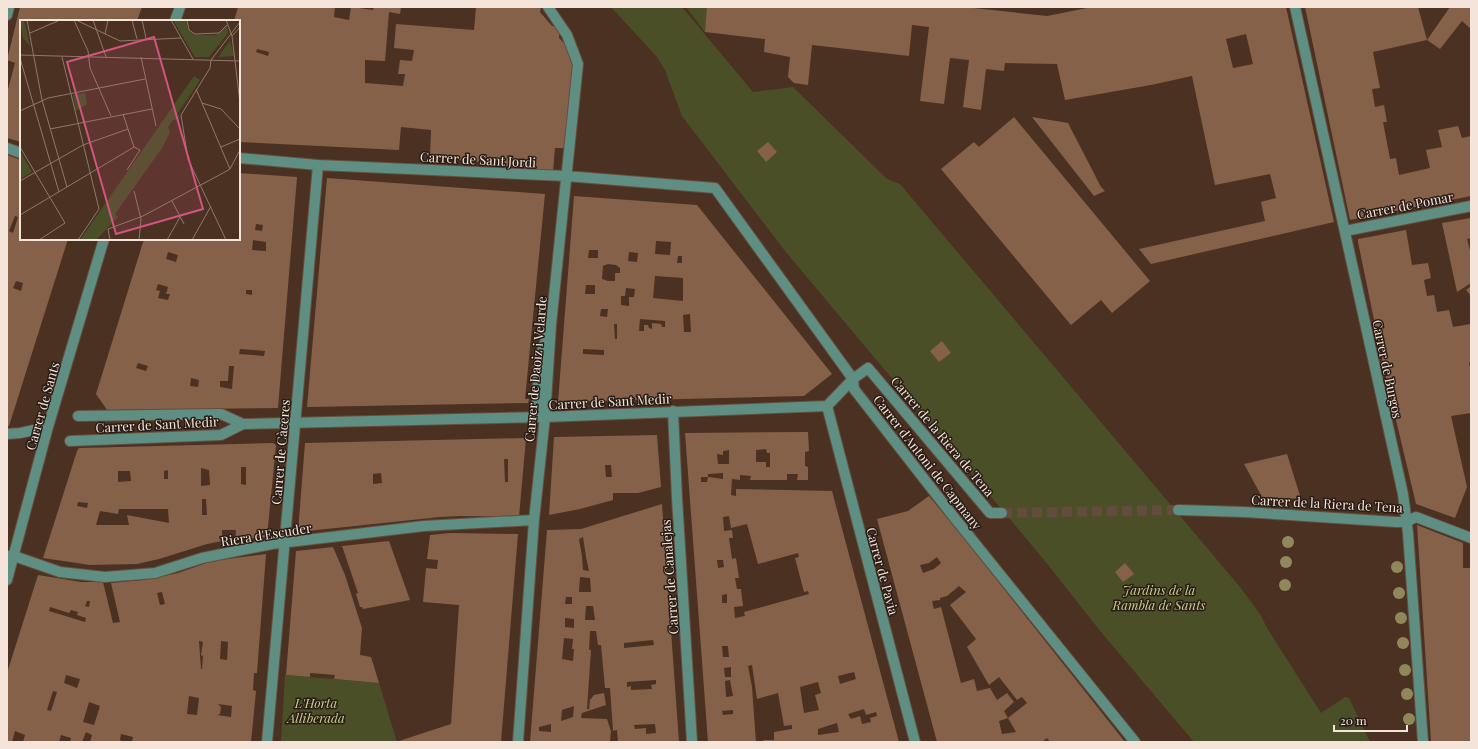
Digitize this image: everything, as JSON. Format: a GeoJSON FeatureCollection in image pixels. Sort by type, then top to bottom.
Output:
{"type":"FeatureCollection","features":[{"type":"Feature","properties":{"kind":"street"},"geometry":{"type":"LineString","coordinates":[[7,15],[9,7]]}},
{"type":"Feature","properties":{"kind":"street"},"geometry":{"type":"LineString","coordinates":[[175,20],[180,7]]}},
{"type":"Feature","properties":{"kind":"street","name":"Carrer de Daoiz i Velarde"},"geometry":{"type":"LineString","coordinates":[[518,742],[534,520],[545,414],[551,325],[569,147],[576,98],[578,64],[567,35],[548,7]]}},
{"type":"Feature","properties":{"kind":"street","name":"Carrer de Burgos"},"geometry":{"type":"LineString","coordinates":[[1296,7],[1402,494],[1408,541],[1423,742]]}},
{"type":"Feature","properties":{"kind":"street"},"geometry":{"type":"LineString","coordinates":[[7,148],[20,153]]}},
{"type":"Feature","properties":{"kind":"street","name":"Carrer de Sant Jordi"},"geometry":{"type":"LineString","coordinates":[[240,158],[318,165],[566,176],[716,188]]}},
{"type":"Feature","properties":{"kind":"street","name":"Carrer de Càceres"},"geometry":{"type":"LineString","coordinates":[[267,742],[318,165]]}},
{"type":"Feature","properties":{"kind":"street","name":"Carrer d'Antoni de Capmany"},"geometry":{"type":"LineString","coordinates":[[716,188],[853,379],[854,389],[953,516],[1135,742]]}},
{"type":"Feature","properties":{"kind":"street","name":"Carrer de Pomar"},"geometry":{"type":"LineString","coordinates":[[1344,231],[1471,206]]}},
{"type":"Feature","properties":{"kind":"street","name":"Carrer de Sants"},"geometry":{"type":"LineString","coordinates":[[7,580],[10,556],[104,240]]}},
{"type":"Feature","properties":{"kind":"street","name":"Carrer de la Riera de Tena"},"geometry":{"type":"LineString","coordinates":[[853,379],[868,368],[990,513],[1002,513]]}},
{"type":"Feature","properties":{"kind":"street"},"geometry":{"type":"LineString","coordinates":[[827,406],[853,379]]}},
{"type":"Feature","properties":{"kind":"street","name":"Carrer de Sant Medir"},"geometry":{"type":"LineString","coordinates":[[70,441],[221,435],[243,424],[827,406]]}},
{"type":"Feature","properties":{"kind":"street","name":"Carrer de Pavia"},"geometry":{"type":"LineString","coordinates":[[827,406],[915,742]]}},
{"type":"Feature","properties":{"kind":"street","name":"Carrer de Canalejas"},"geometry":{"type":"LineString","coordinates":[[673,411],[676,498],[692,742]]}},
{"type":"Feature","properties":{"kind":"street","name":"Carrer de Sant Medir"},"geometry":{"type":"LineString","coordinates":[[78,416],[221,414],[243,424]]}},
{"type":"Feature","properties":{"kind":"street"},"geometry":{"type":"LineString","coordinates":[[7,434],[20,433],[48,427]]}},
{"type":"Feature","properties":{"kind":"street","name":"Carrer de la Riera de Tena"},"geometry":{"type":"LineString","coordinates":[[1178,510],[1244,512],[1406,522],[1416,517],[1471,538]]}},
{"type":"Feature","properties":{"kind":"street","name":"Riera d'Escuder"},"geometry":{"type":"LineString","coordinates":[[10,556],[60,572],[105,577],[155,573],[202,558],[253,547],[424,526],[534,520]]}},
{"type":"Feature","properties":{"kind":"green space","name":"Jardins de la Rambla de Sants"},"geometry":{"type":"Polygon","coordinates":[[[611,7],[682,7],[753,92],[793,87],[887,179],[900,184],[1240,587],[1260,614],[1267,628],[1321,713],[1345,697],[1349,698],[1370,742],[1194,742],[1101,632],[1045,561],[785,251],[682,116],[665,70],[657,57],[611,7]]]}},
{"type":"Feature","properties":{"kind":"green space"},"geometry":{"type":"Polygon","coordinates":[[[686,7],[708,7],[705,32],[686,7]]]}},
{"type":"Feature","properties":{"kind":"green space","name":"L'Horta Alliberada"},"geometry":{"type":"Polygon","coordinates":[[[285,675],[379,683],[397,742],[281,742],[285,675]]]}},
{"type":"Feature","properties":{"kind":"building"},"geometry":{"type":"Polygon","coordinates":[[[20,7],[142,7],[137,20],[20,20],[20,142],[7,138],[7,93],[15,63],[7,60],[20,7]]]}},
{"type":"Feature","properties":{"kind":"building"},"geometry":{"type":"Polygon","coordinates":[[[238,7],[335,7],[334,17],[349,20],[351,7],[373,10],[374,7],[401,7],[400,14],[389,12],[385,61],[365,60],[365,83],[403,86],[405,74],[398,74],[400,60],[412,61],[414,50],[394,48],[396,24],[474,30],[476,7],[541,7],[540,12],[552,26],[560,26],[559,38],[565,44],[573,46],[576,63],[566,148],[555,148],[553,172],[430,156],[431,130],[401,127],[399,150],[240,142],[240,20],[234,20],[238,7]],[[257,49],[256,52],[268,56],[269,52],[257,49]]]}},
{"type":"Feature","properties":{"kind":"building"},"geometry":{"type":"Polygon","coordinates":[[[707,7],[964,7],[1047,16],[1092,7],[1286,7],[1334,222],[1151,264],[1139,249],[1265,221],[1261,202],[1276,198],[1270,174],[1215,185],[1192,76],[1151,85],[1065,100],[1057,64],[1005,63],[1004,71],[986,69],[981,110],[963,107],[969,60],[950,58],[944,104],[920,101],[929,27],[912,25],[909,56],[812,45],[808,85],[794,83],[788,77],[790,57],[764,52],[765,39],[705,32],[707,7]],[[1246,34],[1226,39],[1233,68],[1253,64],[1246,34]]]}},
{"type":"Feature","properties":{"kind":"building"},"geometry":{"type":"Polygon","coordinates":[[[1305,7],[1418,7],[1427,40],[1373,52],[1380,88],[1372,89],[1375,107],[1384,105],[1387,122],[1383,122],[1390,159],[1396,158],[1399,175],[1430,168],[1426,150],[1442,147],[1438,130],[1458,126],[1462,138],[1471,136],[1471,196],[1350,220],[1305,7]]]}},
{"type":"Feature","properties":{"kind":"building"},"geometry":{"type":"Polygon","coordinates":[[[1450,7],[1471,7],[1471,29],[1462,21],[1440,49],[1427,40],[1450,7]]]}},
{"type":"Feature","properties":{"kind":"building"},"geometry":{"type":"Polygon","coordinates":[[[1014,117],[1150,281],[1112,313],[1101,300],[1071,325],[941,169],[974,142],[979,147],[1014,117]]]}},
{"type":"Feature","properties":{"kind":"building"},"geometry":{"type":"Polygon","coordinates":[[[1032,117],[1068,123],[1101,187],[1105,191],[1094,196],[1032,117]]]}},
{"type":"Feature","properties":{"kind":"building"},"geometry":{"type":"Polygon","coordinates":[[[768,142],[777,152],[766,162],[757,151],[768,142]]]}},
{"type":"Feature","properties":{"kind":"building"},"geometry":{"type":"Polygon","coordinates":[[[7,155],[20,160],[20,240],[68,240],[9,426],[7,426],[7,155]],[[15,216],[9,231],[13,233],[18,217],[15,216]],[[16,281],[13,288],[21,291],[23,283],[16,281]]]}},
{"type":"Feature","properties":{"kind":"building"},"geometry":{"type":"Polygon","coordinates":[[[240,173],[297,177],[278,408],[107,410],[96,394],[144,240],[240,240],[240,173]],[[256,224],[255,230],[262,231],[263,225],[256,224]],[[253,240],[252,250],[266,251],[266,242],[253,240]],[[168,252],[166,259],[176,262],[178,255],[168,252]],[[158,284],[156,290],[160,291],[158,298],[168,300],[170,294],[166,294],[168,287],[158,284]],[[246,290],[246,294],[252,295],[252,290],[246,290]],[[240,349],[239,354],[264,356],[265,351],[240,349]],[[138,363],[136,368],[146,371],[148,366],[138,363]],[[229,366],[228,381],[220,381],[220,387],[232,389],[234,366],[229,366]],[[191,378],[190,386],[198,387],[199,380],[191,378]]]}},
{"type":"Feature","properties":{"kind":"building"},"geometry":{"type":"Polygon","coordinates":[[[327,178],[545,194],[525,399],[529,399],[528,403],[307,407],[327,178]]]}},
{"type":"Feature","properties":{"kind":"building"},"geometry":{"type":"Polygon","coordinates":[[[574,196],[697,205],[832,374],[804,396],[558,402],[574,196]],[[656,241],[655,254],[670,255],[671,242],[656,241]],[[589,250],[588,258],[598,258],[598,250],[589,250]],[[629,252],[628,261],[637,262],[638,253],[629,252]],[[678,256],[677,263],[682,263],[682,256],[678,256]],[[608,264],[603,266],[602,279],[615,281],[615,273],[620,273],[620,268],[616,265],[608,264]],[[655,276],[653,298],[683,301],[683,278],[655,276]],[[586,285],[585,294],[595,294],[595,285],[586,285]],[[626,288],[625,296],[621,296],[621,305],[629,306],[629,297],[634,297],[635,289],[626,288]],[[601,309],[600,316],[607,317],[608,309],[601,309]],[[690,314],[683,315],[684,332],[691,332],[690,314]],[[640,319],[639,331],[644,331],[644,325],[648,325],[649,328],[652,329],[652,323],[661,324],[662,327],[665,327],[665,321],[640,319]],[[614,324],[615,339],[617,339],[617,324],[614,324]],[[583,349],[583,354],[604,355],[604,350],[583,349]]]}},
{"type":"Feature","properties":{"kind":"building"},"geometry":{"type":"Polygon","coordinates":[[[1471,218],[1471,238],[1467,239],[1471,254],[1471,283],[1457,292],[1442,223],[1471,218]]]}},
{"type":"Feature","properties":{"kind":"building"},"geometry":{"type":"Polygon","coordinates":[[[1406,230],[1412,265],[1428,263],[1431,278],[1424,280],[1427,296],[1434,295],[1437,312],[1449,310],[1453,327],[1470,324],[1471,362],[1469,363],[1471,372],[1471,413],[1451,416],[1467,487],[1455,518],[1416,504],[1386,378],[1358,242],[1358,239],[1406,230]]]}},
{"type":"Feature","properties":{"kind":"building"},"geometry":{"type":"Polygon","coordinates":[[[1471,286],[1471,296],[1466,290],[1471,286]]]}},
{"type":"Feature","properties":{"kind":"building"},"geometry":{"type":"Polygon","coordinates":[[[942,341],[951,353],[939,362],[930,351],[942,341]]]}},
{"type":"Feature","properties":{"kind":"building"},"geometry":{"type":"Polygon","coordinates":[[[808,432],[809,451],[805,452],[805,466],[808,467],[808,480],[797,480],[798,474],[787,474],[787,480],[750,480],[751,476],[740,475],[740,480],[732,479],[731,495],[736,496],[736,489],[832,491],[899,742],[764,742],[763,740],[774,740],[774,732],[792,729],[792,725],[784,726],[778,693],[757,699],[752,665],[748,666],[752,687],[756,742],[708,742],[685,433],[808,432]],[[766,449],[756,450],[756,462],[766,462],[766,467],[770,467],[770,453],[767,453],[766,449]],[[729,450],[723,451],[723,455],[717,454],[718,464],[729,464],[729,450]],[[723,473],[708,474],[708,477],[723,479],[723,473]],[[701,477],[701,482],[707,482],[708,477],[701,477]],[[729,516],[723,517],[724,531],[732,530],[733,538],[729,538],[732,559],[736,558],[739,578],[735,578],[737,589],[741,589],[743,606],[734,607],[735,618],[745,616],[744,612],[809,594],[808,591],[804,592],[795,558],[799,557],[798,553],[758,564],[747,524],[731,528],[729,516]],[[717,560],[718,568],[724,567],[723,560],[717,560]],[[727,594],[722,595],[722,603],[727,603],[727,594]],[[722,646],[723,657],[729,657],[728,646],[722,646]],[[731,667],[724,668],[725,677],[731,677],[731,667]],[[854,672],[838,676],[840,684],[856,679],[854,672]],[[730,680],[725,681],[726,697],[733,696],[730,680]],[[818,682],[800,687],[804,713],[819,710],[815,695],[821,693],[818,682]],[[864,709],[848,714],[851,719],[860,716],[862,724],[871,722],[870,718],[877,716],[876,712],[866,715],[864,709]],[[733,710],[722,711],[723,715],[733,714],[733,710]],[[837,723],[818,729],[818,735],[839,732],[837,723]]]}},
{"type":"Feature","properties":{"kind":"building"},"geometry":{"type":"Polygon","coordinates":[[[657,435],[661,487],[638,493],[613,493],[613,500],[580,509],[549,515],[554,437],[657,435]],[[605,465],[606,477],[612,477],[611,465],[605,465]]]}},
{"type":"Feature","properties":{"kind":"building"},"geometry":{"type":"Polygon","coordinates":[[[526,438],[519,517],[440,517],[298,532],[305,443],[526,438]],[[504,459],[505,482],[508,482],[508,459],[504,459]],[[381,473],[373,474],[373,484],[382,483],[381,473]]]}},
{"type":"Feature","properties":{"kind":"building"},"geometry":{"type":"Polygon","coordinates":[[[273,443],[276,445],[267,537],[235,540],[236,530],[222,530],[222,541],[137,564],[90,565],[43,558],[79,448],[273,443]],[[241,467],[241,484],[246,485],[246,467],[241,467]],[[201,468],[201,486],[210,485],[209,470],[201,468]],[[168,470],[164,471],[164,479],[168,479],[168,470]],[[118,471],[118,482],[131,481],[130,471],[118,471]],[[202,499],[202,515],[207,515],[206,499],[202,499]],[[78,502],[77,506],[87,508],[88,503],[78,502]],[[119,509],[118,514],[100,511],[96,525],[129,525],[127,515],[169,523],[168,509],[119,509]]]}},
{"type":"Feature","properties":{"kind":"building"},"geometry":{"type":"Polygon","coordinates":[[[1287,454],[1301,499],[1262,497],[1244,464],[1287,454]]]}},
{"type":"Feature","properties":{"kind":"building"},"geometry":{"type":"Polygon","coordinates":[[[929,496],[1125,742],[1050,742],[1047,738],[1042,742],[937,742],[877,519],[908,511],[929,496]],[[937,557],[929,563],[920,565],[923,573],[934,569],[941,563],[937,557]],[[959,586],[947,596],[940,598],[940,600],[932,601],[934,609],[941,607],[961,683],[974,679],[977,691],[990,688],[997,700],[1007,693],[1014,702],[1004,711],[1008,718],[1027,703],[1022,697],[1017,700],[999,677],[989,685],[967,647],[976,639],[950,605],[966,592],[959,586]],[[1008,718],[999,721],[1002,734],[1016,732],[1008,718]]]}},
{"type":"Feature","properties":{"kind":"building"},"geometry":{"type":"Polygon","coordinates":[[[662,504],[679,742],[618,742],[617,730],[613,731],[610,688],[605,688],[601,645],[598,645],[596,631],[590,631],[589,650],[591,650],[587,709],[589,709],[590,700],[594,695],[604,693],[606,705],[582,713],[581,718],[607,719],[611,731],[610,742],[530,742],[547,530],[581,529],[662,504]],[[583,537],[579,539],[583,570],[589,571],[583,537]],[[580,577],[579,592],[591,592],[590,578],[580,577]],[[566,597],[565,604],[572,604],[572,597],[566,597]],[[586,606],[585,620],[595,620],[593,606],[586,606]],[[565,618],[565,627],[574,628],[574,619],[565,618]],[[564,638],[562,659],[573,661],[574,649],[572,649],[573,639],[564,638]],[[653,640],[624,643],[624,648],[654,645],[653,640]],[[656,680],[627,682],[627,687],[631,686],[631,690],[652,689],[651,685],[656,684],[656,680]],[[574,706],[562,710],[561,721],[573,717],[574,706]],[[551,724],[539,727],[539,731],[551,732],[551,724]],[[655,724],[634,725],[635,729],[646,728],[646,734],[656,733],[655,724]]]}},
{"type":"Feature","properties":{"kind":"building"},"geometry":{"type":"Polygon","coordinates":[[[1417,525],[1463,543],[1463,568],[1471,568],[1471,742],[1431,742],[1417,525]]]}},
{"type":"Feature","properties":{"kind":"building"},"geometry":{"type":"Polygon","coordinates":[[[450,533],[518,534],[501,742],[396,742],[451,724],[459,605],[423,602],[426,568],[437,569],[438,560],[427,559],[430,535],[450,533]]]}},
{"type":"Feature","properties":{"kind":"building"},"geometry":{"type":"Polygon","coordinates":[[[389,541],[410,600],[363,609],[360,607],[356,594],[358,593],[342,546],[389,541]]]}},
{"type":"Feature","properties":{"kind":"building"},"geometry":{"type":"Polygon","coordinates":[[[333,547],[345,575],[362,628],[360,655],[371,657],[379,683],[334,679],[335,675],[310,673],[310,677],[286,675],[296,551],[333,547]]]}},
{"type":"Feature","properties":{"kind":"building"},"geometry":{"type":"Polygon","coordinates":[[[266,554],[257,673],[254,673],[253,690],[256,691],[251,742],[132,742],[133,737],[121,734],[120,740],[123,742],[90,742],[92,735],[86,732],[82,742],[70,742],[71,738],[61,735],[59,742],[23,742],[25,735],[15,731],[12,742],[7,742],[7,673],[38,575],[81,582],[103,582],[113,623],[120,622],[111,583],[143,580],[178,573],[212,561],[266,554]],[[162,592],[157,593],[160,605],[165,604],[162,592]],[[87,601],[85,606],[89,607],[90,601],[87,601]],[[50,607],[49,611],[85,622],[86,618],[77,615],[78,612],[71,610],[69,613],[50,607]],[[199,641],[201,669],[203,656],[201,655],[203,642],[199,641]],[[221,641],[220,659],[227,660],[228,642],[221,641]],[[66,675],[64,683],[77,688],[80,679],[66,675]],[[53,691],[47,710],[51,711],[57,692],[53,691]],[[189,696],[187,714],[197,715],[199,698],[189,696]],[[89,702],[83,722],[94,725],[100,706],[89,702]],[[218,704],[221,707],[220,714],[217,715],[231,717],[232,706],[218,704]]]}},
{"type":"Feature","properties":{"kind":"building"},"geometry":{"type":"Polygon","coordinates":[[[1125,563],[1134,574],[1123,582],[1115,572],[1125,563]]]}},
{"type":"Feature","properties":{"kind":"tunnel"},"geometry":{"type":"LineString","coordinates":[[1002,513],[1178,510]]}}]}
